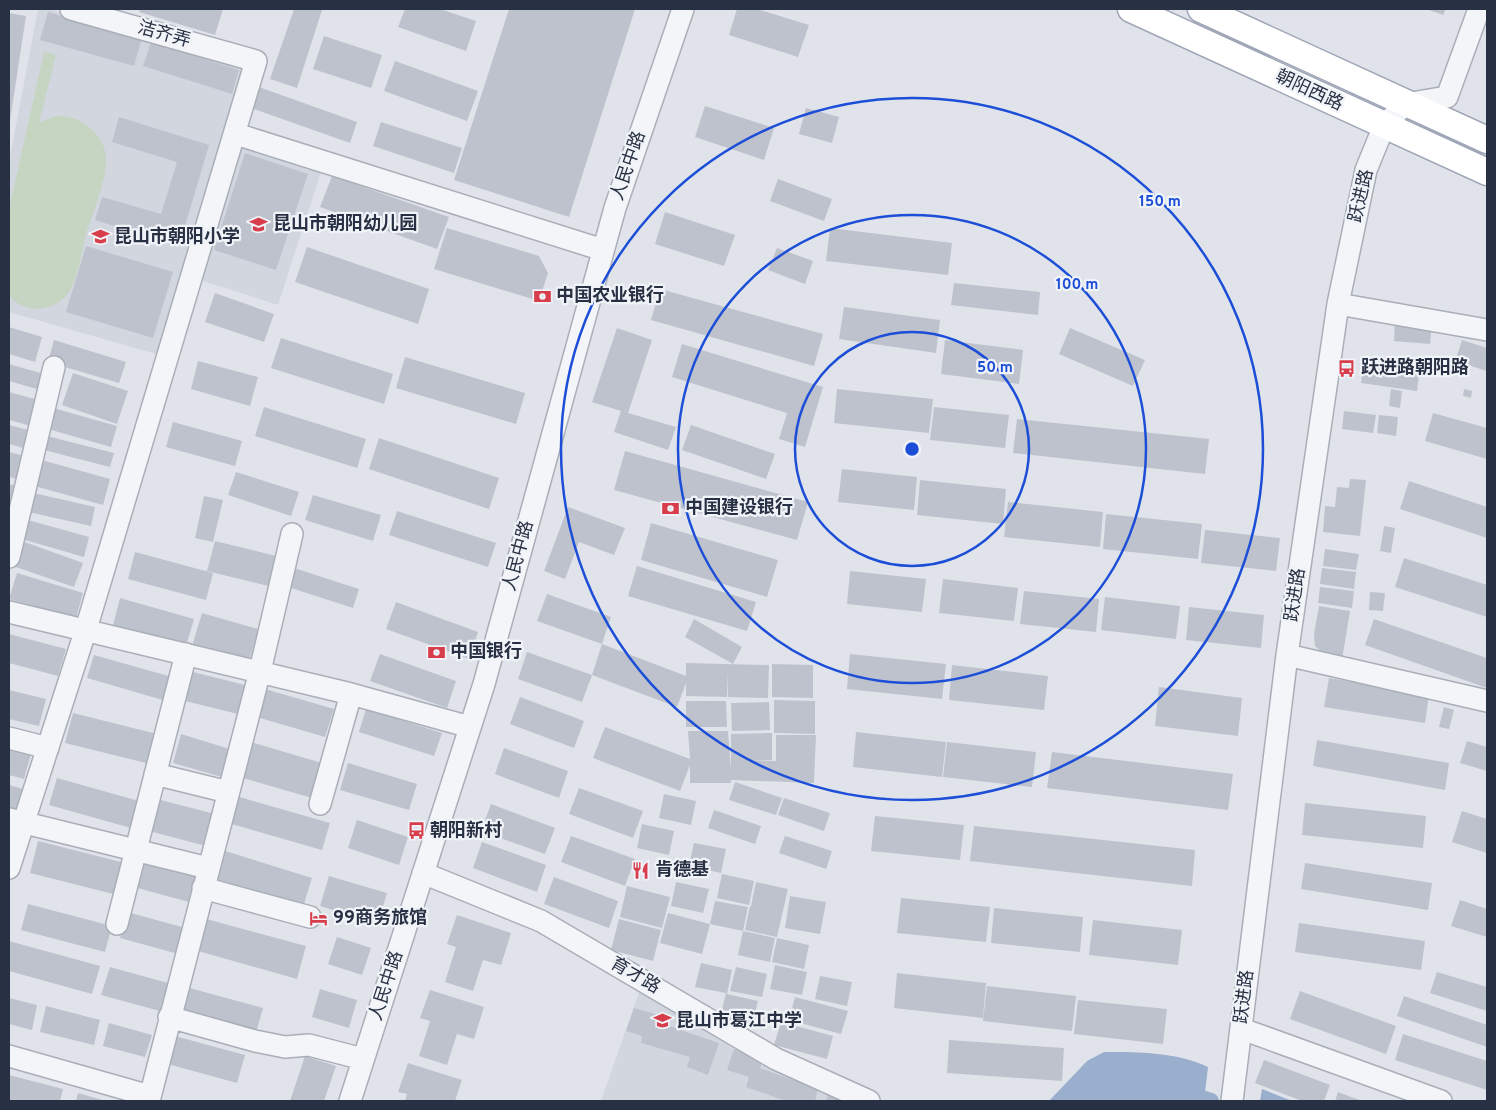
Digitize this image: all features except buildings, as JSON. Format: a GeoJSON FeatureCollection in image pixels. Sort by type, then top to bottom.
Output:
{"type":"FeatureCollection","features":[{"type":"Feature","properties":{"kind":"main road","name":"朝阳西路"},"geometry":{"type":"LineString","coordinates":[[1131,9],[1487,172]]}},
{"type":"Feature","properties":{"kind":"main road","name":"朝阳西路"},"geometry":{"type":"LineString","coordinates":[[1202,9],[1487,140]]}},
{"type":"Feature","properties":{"kind":"street","name":"洁齐弄"},"geometry":{"type":"LineString","coordinates":[[71,9],[256,61],[236,134]]}},
{"type":"Feature","properties":{"kind":"street","name":"人民中路"},"geometry":{"type":"LineString","coordinates":[[350,1101],[470,727],[615,208],[682,9]]}},
{"type":"Feature","properties":{"kind":"street"},"geometry":{"type":"LineString","coordinates":[[1406,104],[1447,97],[1479,9]]}},
{"type":"Feature","properties":{"kind":"street","name":"跃进路"},"geometry":{"type":"LineString","coordinates":[[1233,1093],[1287,655],[1338,304],[1366,170],[1384,126],[1406,104]]}},
{"type":"Feature","properties":{"kind":"street"},"geometry":{"type":"LineString","coordinates":[[9,868],[16,821],[48,748],[236,134],[604,250]]}},
{"type":"Feature","properties":{"kind":"street"},"geometry":{"type":"LineString","coordinates":[[1338,304],[1487,330]]}},
{"type":"Feature","properties":{"kind":"street"},"geometry":{"type":"LineString","coordinates":[[9,557],[54,367]]}},
{"type":"Feature","properties":{"kind":"street"},"geometry":{"type":"LineString","coordinates":[[9,1056],[149,1099],[260,671],[292,534]]}},
{"type":"Feature","properties":{"kind":"street"},"geometry":{"type":"LineString","coordinates":[[9,612],[260,671],[470,727]]}},
{"type":"Feature","properties":{"kind":"street"},"geometry":{"type":"LineString","coordinates":[[117,924],[186,654]]}},
{"type":"Feature","properties":{"kind":"street"},"geometry":{"type":"LineString","coordinates":[[1287,655],[1487,701]]}},
{"type":"Feature","properties":{"kind":"street"},"geometry":{"type":"LineString","coordinates":[[320,804],[351,694]]}},
{"type":"Feature","properties":{"kind":"street"},"geometry":{"type":"LineString","coordinates":[[9,738],[48,748]]}},
{"type":"Feature","properties":{"kind":"street"},"geometry":{"type":"LineString","coordinates":[[155,774],[228,792]]}},
{"type":"Feature","properties":{"kind":"street"},"geometry":{"type":"LineString","coordinates":[[16,821],[136,850],[310,917]]}},
{"type":"Feature","properties":{"kind":"street","name":"育才路"},"geometry":{"type":"LineString","coordinates":[[423,873],[541,921],[776,1059],[869,1101]]}},
{"type":"Feature","properties":{"kind":"street"},"geometry":{"type":"LineString","coordinates":[[169,1017],[255,1041],[285,1047],[309,1045],[363,1060]]}},
{"type":"Feature","properties":{"kind":"street"},"geometry":{"type":"LineString","coordinates":[[1242,1029],[1441,1101]]}},
{"type":"Feature","properties":{"kind":"shaded area","name":"昆山市朝阳小学"},"geometry":{"type":"Polygon","coordinates":[[[38,9],[48,9],[244,65],[156,354],[9,312],[9,162],[38,9]]]}},
{"type":"Feature","properties":{"kind":"shaded area","name":"昆山市朝阳幼儿园"},"geometry":{"type":"Polygon","coordinates":[[[241,143],[322,169],[278,305],[197,279],[241,143]]]}},
{"type":"Feature","properties":{"kind":"shaded area","name":"昆山市葛江中学"},"geometry":{"type":"Polygon","coordinates":[[[640,989],[857,1101],[601,1101],[640,989]]]}},
{"type":"Feature","properties":{"kind":"green space"},"geometry":{"type":"Polygon","coordinates":[[[44,52],[56,55],[39,123],[52,117],[66,116],[84,123],[103,145],[106,154],[106,164],[101,190],[86,234],[79,267],[70,291],[53,305],[37,309],[22,305],[9,295],[9,209],[44,52]]]}},
{"type":"Feature","properties":{"kind":"water"},"geometry":{"type":"Polygon","coordinates":[[[1104,1052],[1170,1056],[1183,1058],[1208,1067],[1204,1101],[1049,1101],[1087,1061],[1104,1052]]]}},
{"type":"Feature","properties":{"kind":"water"},"geometry":{"type":"Polygon","coordinates":[[[1262,1089],[1292,1101],[1260,1101],[1262,1089]]]}},
{"type":"Feature","properties":{"kind":"waterway"},"geometry":{"type":"LineString","coordinates":[[1185,1093],[1211,1101]]}},
{"type":"Feature","properties":{"kind":"place","name":"昆山市朝阳幼儿园"},"geometry":{"type":"Point","coordinates":[259,224]}},
{"type":"Feature","properties":{"kind":"place","name":"昆山市朝阳小学"},"geometry":{"type":"Point","coordinates":[100,237]}},
{"type":"Feature","properties":{"kind":"place","name":"中国农业银行"},"geometry":{"type":"Point","coordinates":[542,296]}},
{"type":"Feature","properties":{"kind":"place","name":"跃进路朝阳路"},"geometry":{"type":"Point","coordinates":[1347,368]}},
{"type":"Feature","properties":{"kind":"place","name":"中国建设银行"},"geometry":{"type":"Point","coordinates":[671,508]}},
{"type":"Feature","properties":{"kind":"place","name":"中国银行"},"geometry":{"type":"Point","coordinates":[436,652]}},
{"type":"Feature","properties":{"kind":"place","name":"朝阳新村"},"geometry":{"type":"Point","coordinates":[416,831]}},
{"type":"Feature","properties":{"kind":"place","name":"肯德基"},"geometry":{"type":"Point","coordinates":[641,870]}},
{"type":"Feature","properties":{"kind":"place","name":"99商务旅馆"},"geometry":{"type":"Point","coordinates":[319,918]}},
{"type":"Feature","properties":{"kind":"place","name":"昆山市葛江中学"},"geometry":{"type":"Point","coordinates":[662,1021]}}]}
